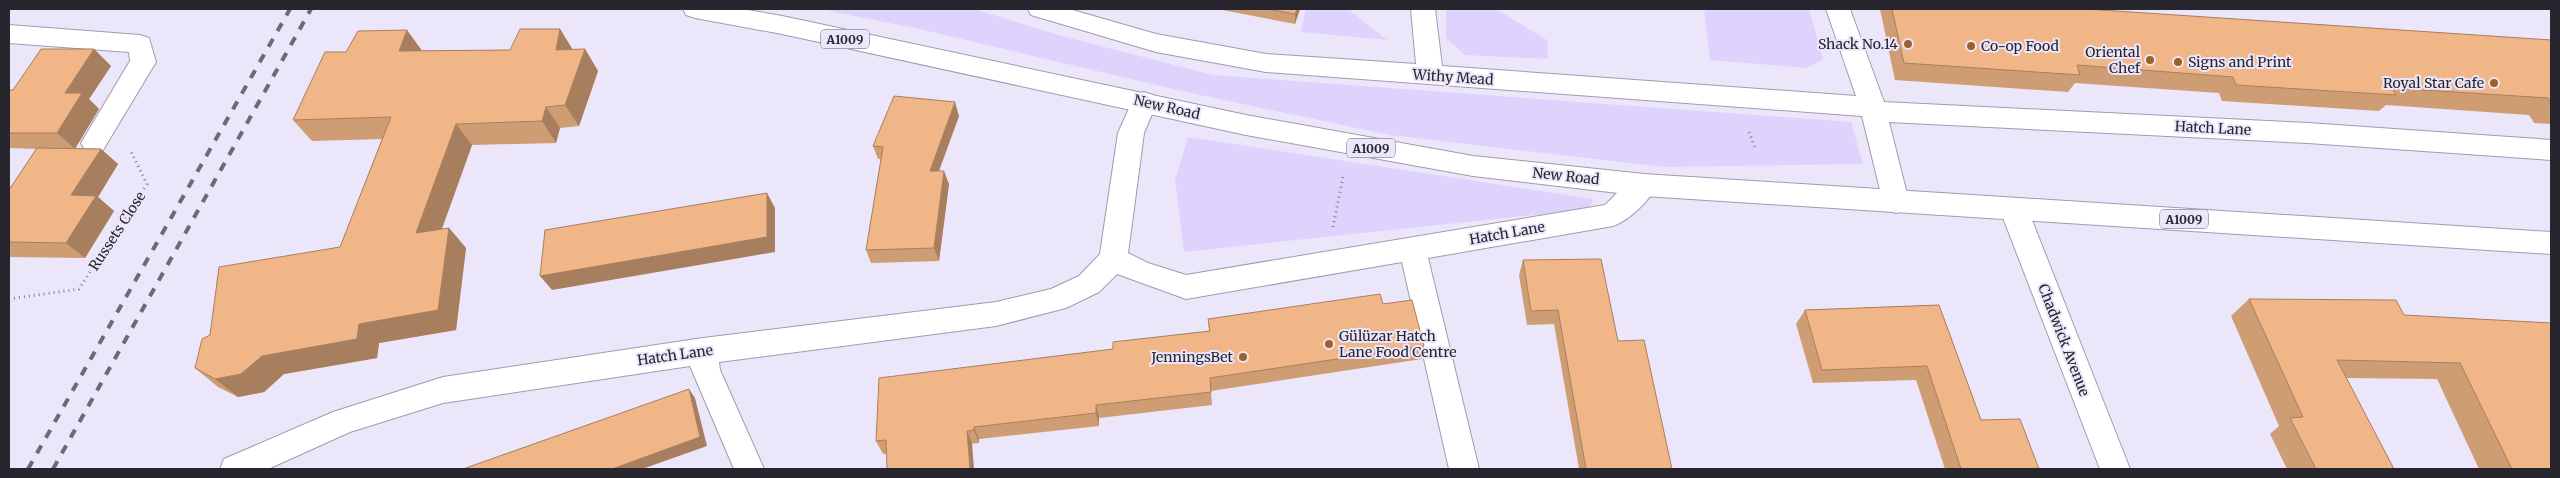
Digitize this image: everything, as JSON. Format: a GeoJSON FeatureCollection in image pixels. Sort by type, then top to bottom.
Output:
{"type":"FeatureCollection","features":[{"type":"Feature","properties":{"kind":"street","name":"New Road"},"geometry":{"type":"LineString","coordinates":[[695,9],[1246,125],[1474,166],[1644,185]]}},
{"type":"Feature","properties":{"kind":"street","name":"Withy Mead"},"geometry":{"type":"LineString","coordinates":[[1040,9],[1111,32],[1156,43],[1266,63],[1874,109]]}},
{"type":"Feature","properties":{"kind":"street"},"geometry":{"type":"LineString","coordinates":[[1423,9],[1430,76]]}},
{"type":"Feature","properties":{"kind":"street"},"geometry":{"type":"LineString","coordinates":[[1838,9],[1874,109],[1896,202]]}},
{"type":"Feature","properties":{"kind":"street"},"geometry":{"type":"LineString","coordinates":[[9,34],[140,44],[143,62],[94,143]]}},
{"type":"Feature","properties":{"kind":"street"},"geometry":{"type":"LineString","coordinates":[[1113,259],[1131,133],[1144,102]]}},
{"type":"Feature","properties":{"kind":"street","name":"Hatch Lane"},"geometry":{"type":"LineString","coordinates":[[1874,109],[2308,133],[2551,150]]}},
{"type":"Feature","properties":{"kind":"street","name":"Hatch Lane"},"geometry":{"type":"LineString","coordinates":[[236,469],[344,421],[444,390],[703,351],[1005,312],[1056,300],[1089,284],[1113,259],[1140,272],[1186,287],[1412,250],[1613,215],[1644,185]]}},
{"type":"Feature","properties":{"kind":"street","name":"A1009"},"geometry":{"type":"LineString","coordinates":[[1644,185],[2014,210],[2344,228],[2551,243]]}},
{"type":"Feature","properties":{"kind":"street","name":"Chadwick Avenue"},"geometry":{"type":"LineString","coordinates":[[2014,210],[2115,469]]}},
{"type":"Feature","properties":{"kind":"street"},"geometry":{"type":"LineString","coordinates":[[1412,250],[1418,266],[1464,469]]}},
{"type":"Feature","properties":{"kind":"street"},"geometry":{"type":"LineString","coordinates":[[703,351],[705,370],[749,469]]}},
{"type":"Feature","properties":{"kind":"path","name":"Russets Close"},"geometry":{"type":"LineString","coordinates":[[9,299],[79,289],[148,184],[126,143],[94,143]]}},
{"type":"Feature","properties":{"kind":"path"},"geometry":{"type":"LineString","coordinates":[[1333,229],[1349,144]]}},
{"type":"Feature","properties":{"kind":"shaded area"},"geometry":{"type":"Polygon","coordinates":[[[820,9],[974,9],[1062,36],[1213,75],[1851,122],[1863,164],[1664,167],[1390,135],[1186,92],[919,29],[820,9]]]}},
{"type":"Feature","properties":{"kind":"shaded area"},"geometry":{"type":"Polygon","coordinates":[[[1306,9],[1348,9],[1387,40],[1301,32],[1306,9]]]}},
{"type":"Feature","properties":{"kind":"shaded area"},"geometry":{"type":"Polygon","coordinates":[[[1446,9],[1496,9],[1547,40],[1548,59],[1465,55],[1446,38],[1446,9]]]}},
{"type":"Feature","properties":{"kind":"shaded area"},"geometry":{"type":"Polygon","coordinates":[[[1704,9],[1809,9],[1823,59],[1807,68],[1710,60],[1704,9]]]}},
{"type":"Feature","properties":{"kind":"shaded area"},"geometry":{"type":"Polygon","coordinates":[[[1188,137],[1593,199],[1589,209],[1184,252],[1175,180],[1188,137]]]}},
{"type":"Feature","properties":{"kind":"building"},"geometry":{"type":"Polygon","coordinates":[[[1267,9],[1297,9],[1295,14],[1267,9]]]}},
{"type":"Feature","properties":{"kind":"building"},"geometry":{"type":"Polygon","coordinates":[[[1892,9],[2086,9],[2551,40],[2551,104],[2548,98],[2392,88],[2396,95],[2236,85],[2233,77],[2077,65],[2080,75],[1904,63],[1892,9]]]}},
{"type":"Feature","properties":{"kind":"building"},"geometry":{"type":"Polygon","coordinates":[[[520,29],[560,29],[556,50],[585,49],[565,105],[546,107],[542,121],[456,124],[416,233],[449,228],[438,310],[359,324],[357,339],[262,356],[241,374],[215,379],[195,368],[202,339],[210,335],[219,267],[340,247],[391,117],[293,120],[325,52],[346,52],[358,31],[407,30],[399,51],[510,50],[520,29]]]}},
{"type":"Feature","properties":{"kind":"building"},"geometry":{"type":"Polygon","coordinates":[[[41,49],[94,49],[65,93],[82,93],[57,133],[9,133],[9,90],[13,90],[41,49]]]}},
{"type":"Feature","properties":{"kind":"building"},"geometry":{"type":"Polygon","coordinates":[[[894,96],[955,102],[930,171],[944,171],[934,248],[866,250],[883,147],[873,146],[894,96]]]}},
{"type":"Feature","properties":{"kind":"building"},"geometry":{"type":"Polygon","coordinates":[[[37,148],[101,149],[71,195],[96,196],[66,243],[9,242],[9,190],[37,148]]]}},
{"type":"Feature","properties":{"kind":"building"},"geometry":{"type":"Polygon","coordinates":[[[767,193],[767,237],[540,276],[545,230],[767,193]]]}},
{"type":"Feature","properties":{"kind":"building"},"geometry":{"type":"Polygon","coordinates":[[[1601,259],[1618,341],[1644,340],[1672,469],[1586,469],[1558,310],[1531,311],[1523,260],[1601,259]]]}},
{"type":"Feature","properties":{"kind":"building"},"geometry":{"type":"Polygon","coordinates":[[[1380,294],[1383,304],[1412,300],[1424,346],[1210,378],[1211,392],[1096,405],[1096,413],[974,427],[974,430],[967,431],[970,469],[887,469],[886,440],[876,441],[879,378],[1113,349],[1113,342],[1210,331],[1208,319],[1380,294]]]}},
{"type":"Feature","properties":{"kind":"building"},"geometry":{"type":"Polygon","coordinates":[[[2249,299],[2396,300],[2404,315],[2551,323],[2551,469],[2512,469],[2460,363],[2337,360],[2394,469],[2316,469],[2290,418],[2303,417],[2249,299]]]}},
{"type":"Feature","properties":{"kind":"building"},"geometry":{"type":"Polygon","coordinates":[[[1939,305],[1981,420],[2020,419],[2039,469],[1961,469],[1927,366],[1822,370],[1805,310],[1939,305]]]}},
{"type":"Feature","properties":{"kind":"building"},"geometry":{"type":"Polygon","coordinates":[[[689,389],[700,437],[612,469],[463,469],[689,389]]]}},
{"type":"Feature","properties":{"kind":"railway"},"geometry":{"type":"LineString","coordinates":[[28,469],[290,9]]}},
{"type":"Feature","properties":{"kind":"railway"},"geometry":{"type":"LineString","coordinates":[[53,469],[311,9]]}},
{"type":"Feature","properties":{"kind":"place","name":"Shack No.14"},"geometry":{"type":"Point","coordinates":[1908,44]}},
{"type":"Feature","properties":{"kind":"place","name":"Co-op Food"},"geometry":{"type":"Point","coordinates":[1971,46]}},
{"type":"Feature","properties":{"kind":"place","name":"Oriental Chef"},"geometry":{"type":"Point","coordinates":[2150,60]}},
{"type":"Feature","properties":{"kind":"place","name":"Signs and Print"},"geometry":{"type":"Point","coordinates":[2178,62]}},
{"type":"Feature","properties":{"kind":"place","name":"Royal Star Cafe"},"geometry":{"type":"Point","coordinates":[2494,83]}},
{"type":"Feature","properties":{"kind":"place","name":"Gülüzar Hatch Lane Food Centre"},"geometry":{"type":"Point","coordinates":[1329,344]}},
{"type":"Feature","properties":{"kind":"place","name":"JenningsBet"},"geometry":{"type":"Point","coordinates":[1243,357]}}]}
